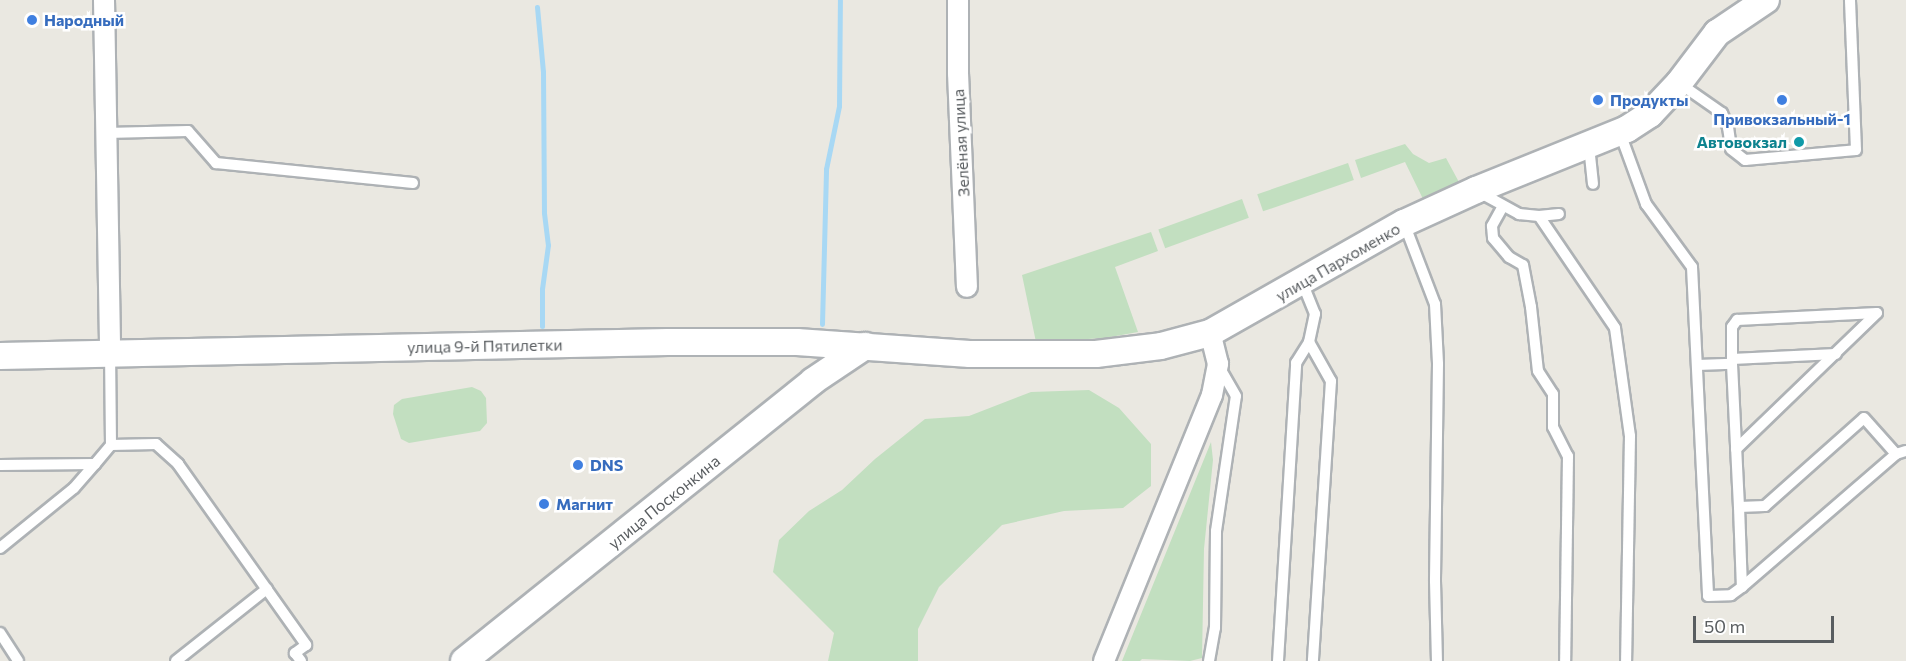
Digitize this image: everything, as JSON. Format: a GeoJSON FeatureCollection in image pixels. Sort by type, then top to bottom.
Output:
{"type":"FeatureCollection","features":[{"type":"Feature","properties":{"kind":"street"},"geometry":{"type":"LineString","coordinates":[[104,0],[110,352]]}},
{"type":"Feature","properties":{"kind":"street","name":"Зелёная улица"},"geometry":{"type":"LineString","coordinates":[[958,0],[958,73],[967,287]]}},
{"type":"Feature","properties":{"kind":"street"},"geometry":{"type":"LineString","coordinates":[[1717,33],[1734,0]]}},
{"type":"Feature","properties":{"kind":"street"},"geometry":{"type":"LineString","coordinates":[[1717,33],[1766,0]]}},
{"type":"Feature","properties":{"kind":"street","name":"улица Пархоменко"},"geometry":{"type":"LineString","coordinates":[[970,354],[1126,352],[1193,339],[1210,333],[1404,223],[1476,190],[1620,133],[1650,114],[1679,84],[1717,33]]}},
{"type":"Feature","properties":{"kind":"street"},"geometry":{"type":"LineString","coordinates":[[1104,661],[1212,395],[1218,364],[1210,333]]}},
{"type":"Feature","properties":{"kind":"street","name":"улица 9-й Пятилетки"},"geometry":{"type":"LineString","coordinates":[[0,356],[668,342],[797,342],[970,354]]}},
{"type":"Feature","properties":{"kind":"street","name":"улица Посконкина"},"geometry":{"type":"LineString","coordinates":[[473,658],[813,381],[865,346]]}},
{"type":"Feature","properties":{"kind":"lane"},"geometry":{"type":"LineString","coordinates":[[1679,84],[1722,113],[1728,127],[1731,148],[1745,160],[1856,150],[1850,0]]}},
{"type":"Feature","properties":{"kind":"lane"},"geometry":{"type":"LineString","coordinates":[[106,133],[188,131],[216,163],[413,183]]}},
{"type":"Feature","properties":{"kind":"lane"},"geometry":{"type":"LineString","coordinates":[[1620,133],[1646,204],[1692,267],[1708,596],[1731,595],[1742,587],[1901,453],[1864,417],[1765,506],[1739,507]]}},
{"type":"Feature","properties":{"kind":"lane"},"geometry":{"type":"LineString","coordinates":[[1589,146],[1593,184]]}},
{"type":"Feature","properties":{"kind":"lane"},"geometry":{"type":"LineString","coordinates":[[1476,190],[1519,214],[1539,216],[1559,214]]}},
{"type":"Feature","properties":{"kind":"lane"},"geometry":{"type":"LineString","coordinates":[[1503,206],[1492,226],[1493,238],[1509,257],[1523,265],[1531,307],[1538,371],[1553,394],[1553,427],[1568,456],[1565,661]]}},
{"type":"Feature","properties":{"kind":"lane"},"geometry":{"type":"LineString","coordinates":[[1539,216],[1615,328],[1630,436],[1626,661]]}},
{"type":"Feature","properties":{"kind":"lane"},"geometry":{"type":"LineString","coordinates":[[1404,223],[1435,304],[1438,364],[1435,581],[1437,661]]}},
{"type":"Feature","properties":{"kind":"lane"},"geometry":{"type":"LineString","coordinates":[[1278,661],[1296,363],[1309,342],[1315,314],[1302,282]]}},
{"type":"Feature","properties":{"kind":"lane"},"geometry":{"type":"LineString","coordinates":[[1736,449],[1877,313],[1737,320],[1732,327],[1732,361],[1742,587]]}},
{"type":"Feature","properties":{"kind":"lane"},"geometry":{"type":"LineString","coordinates":[[1309,342],[1330,381],[1313,661]]}},
{"type":"Feature","properties":{"kind":"lane"},"geometry":{"type":"LineString","coordinates":[[0,548],[74,488],[111,444],[110,352]]}},
{"type":"Feature","properties":{"kind":"lane"},"geometry":{"type":"LineString","coordinates":[[1697,365],[1836,354]]}},
{"type":"Feature","properties":{"kind":"lane"},"geometry":{"type":"LineString","coordinates":[[1209,661],[1215,628],[1216,531],[1236,396],[1218,364]]}},
{"type":"Feature","properties":{"kind":"lane"},"geometry":{"type":"LineString","coordinates":[[111,444],[156,444],[178,464],[306,645],[295,653],[301,661]]}},
{"type":"Feature","properties":{"kind":"lane"},"geometry":{"type":"LineString","coordinates":[[0,465],[95,464]]}},
{"type":"Feature","properties":{"kind":"lane"},"geometry":{"type":"LineString","coordinates":[[176,661],[267,589]]}},
{"type":"Feature","properties":{"kind":"lane"},"geometry":{"type":"LineString","coordinates":[[0,633],[18,661]]}},
{"type":"Feature","properties":{"kind":"green space"},"geometry":{"type":"Polygon","coordinates":[[[1405,144],[1413,154],[1429,163],[1446,158],[1460,184],[1423,199],[1405,162],[1361,178],[1355,160],[1405,144]]]}},
{"type":"Feature","properties":{"kind":"green space"},"geometry":{"type":"Polygon","coordinates":[[[1348,163],[1354,180],[1263,211],[1257,194],[1348,163]]]}},
{"type":"Feature","properties":{"kind":"green space"},"geometry":{"type":"Polygon","coordinates":[[[1242,199],[1249,218],[1165,248],[1158,229],[1242,199]]]}},
{"type":"Feature","properties":{"kind":"green space"},"geometry":{"type":"Polygon","coordinates":[[[1151,232],[1158,251],[1115,267],[1138,332],[1105,338],[1036,342],[1022,275],[1151,232]]]}},
{"type":"Feature","properties":{"kind":"green space"},"geometry":{"type":"Polygon","coordinates":[[[472,387],[481,391],[486,398],[487,423],[480,431],[409,443],[401,439],[393,414],[394,405],[402,399],[472,387]]]}},
{"type":"Feature","properties":{"kind":"green space"},"geometry":{"type":"Polygon","coordinates":[[[1089,390],[1119,408],[1151,444],[1151,486],[1123,508],[1064,511],[1002,525],[939,587],[918,629],[918,661],[828,661],[834,633],[773,572],[779,540],[809,511],[842,490],[875,459],[925,419],[969,416],[1031,392],[1089,390]]]}},
{"type":"Feature","properties":{"kind":"green space"},"geometry":{"type":"Polygon","coordinates":[[[1211,442],[1213,460],[1204,549],[1202,658],[1190,661],[1142,659],[1122,661],[1211,442]]]}},
{"type":"Feature","properties":{"kind":"waterway"},"geometry":{"type":"LineString","coordinates":[[822,324],[826,169],[839,106],[840,0]]}},
{"type":"Feature","properties":{"kind":"waterway"},"geometry":{"type":"LineString","coordinates":[[537,7],[543,72],[544,213],[548,245],[542,289],[542,326]]}},
{"type":"Feature","properties":{"kind":"place","name":"Народный"},"geometry":{"type":"Point","coordinates":[32,20]}},
{"type":"Feature","properties":{"kind":"place","name":"Продукты"},"geometry":{"type":"Point","coordinates":[1598,100]}},
{"type":"Feature","properties":{"kind":"place","name":"Привокзальный-1"},"geometry":{"type":"Point","coordinates":[1782,100]}},
{"type":"Feature","properties":{"kind":"place","name":"Автовокзал"},"geometry":{"type":"Point","coordinates":[1799,142]}},
{"type":"Feature","properties":{"kind":"place","name":"DNS"},"geometry":{"type":"Point","coordinates":[578,465]}},
{"type":"Feature","properties":{"kind":"place","name":"Магнит"},"geometry":{"type":"Point","coordinates":[544,504]}}]}
